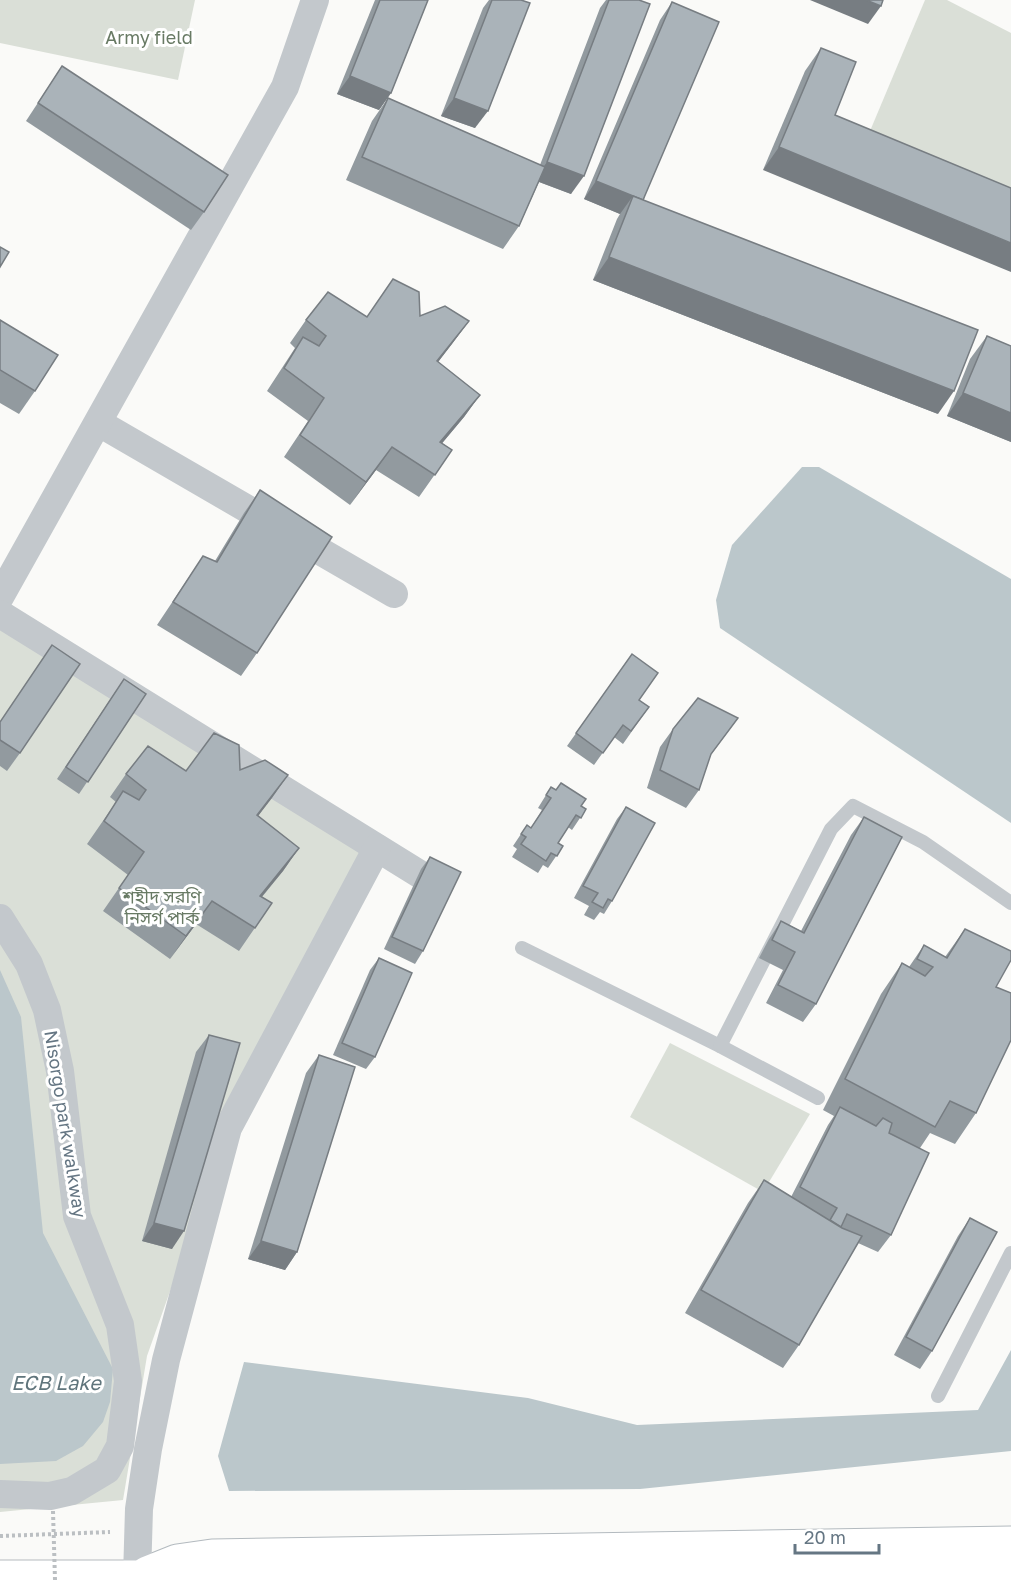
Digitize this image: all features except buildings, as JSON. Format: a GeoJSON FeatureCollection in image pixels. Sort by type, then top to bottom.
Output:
{"type":"FeatureCollection","features":[{"type":"Feature","properties":{"kind":"main road"},"geometry":{"type":"LineString","coordinates":[[137,1576],[177,1561],[212,1556],[627,1547],[1011,1543]]}},
{"type":"Feature","properties":{"kind":"main road"},"geometry":{"type":"LineString","coordinates":[[0,1577],[659,1565],[1011,1566]]}},
{"type":"Feature","properties":{"kind":"street"},"geometry":{"type":"LineString","coordinates":[[0,597],[285,87],[315,0]]}},
{"type":"Feature","properties":{"kind":"street"},"geometry":{"type":"LineString","coordinates":[[99,423],[394,594]]}},
{"type":"Feature","properties":{"kind":"street"},"geometry":{"type":"LineString","coordinates":[[0,614],[434,883]]}},
{"type":"Feature","properties":{"kind":"street"},"geometry":{"type":"LineString","coordinates":[[137,1576],[140,1509],[148,1449],[166,1360],[228,1128],[377,848]]}},
{"type":"Feature","properties":{"kind":"street","name":"Nisorgo park walkway"},"geometry":{"type":"LineString","coordinates":[[0,918],[29,964],[47,1010],[60,1071],[77,1216],[120,1325],[128,1381],[120,1446],[107,1470],[72,1491],[50,1496],[0,1494]]}},
{"type":"Feature","properties":{"kind":"lane"},"geometry":{"type":"LineString","coordinates":[[720,1046],[831,829],[853,806],[923,842],[1011,903]]}},
{"type":"Feature","properties":{"kind":"lane"},"geometry":{"type":"LineString","coordinates":[[522,948],[720,1046],[818,1098]]}},
{"type":"Feature","properties":{"kind":"lane"},"geometry":{"type":"LineString","coordinates":[[938,1396],[1011,1253]]}},
{"type":"Feature","properties":{"kind":"path"},"geometry":{"type":"LineString","coordinates":[[53,1511],[55,1580]]}},
{"type":"Feature","properties":{"kind":"path"},"geometry":{"type":"LineString","coordinates":[[0,1536],[122,1532]]}},
{"type":"Feature","properties":{"kind":"green space","name":"Army field"},"geometry":{"type":"Polygon","coordinates":[[[0,0],[195,0],[178,80],[0,43],[0,0]]]}},
{"type":"Feature","properties":{"kind":"green space"},"geometry":{"type":"Polygon","coordinates":[[[925,0],[947,0],[1011,33],[1011,191],[870,131],[925,0]]]}},
{"type":"Feature","properties":{"kind":"green space","name":"শহীদ সরণি নিসর্গ পার্ক"},"geometry":{"type":"Polygon","coordinates":[[[0,614],[377,848],[228,1128],[147,1356],[123,1500],[0,1512],[0,614]]]}},
{"type":"Feature","properties":{"kind":"green space"},"geometry":{"type":"Polygon","coordinates":[[[670,1043],[810,1114],[763,1192],[630,1117],[670,1043]]]}},
{"type":"Feature","properties":{"kind":"water"},"geometry":{"type":"Polygon","coordinates":[[[802,467],[819,467],[1011,579],[1011,823],[720,628],[716,600],[732,545],[802,467]]]}},
{"type":"Feature","properties":{"kind":"water","name":"ECB Lake"},"geometry":{"type":"Polygon","coordinates":[[[0,970],[21,1017],[43,1233],[113,1369],[110,1402],[103,1422],[83,1446],[56,1461],[0,1464],[0,970]]]}},
{"type":"Feature","properties":{"kind":"water"},"geometry":{"type":"Polygon","coordinates":[[[1011,1350],[1011,1451],[640,1489],[229,1491],[218,1456],[244,1362],[528,1398],[637,1425],[978,1410],[1011,1350]]]}}]}
